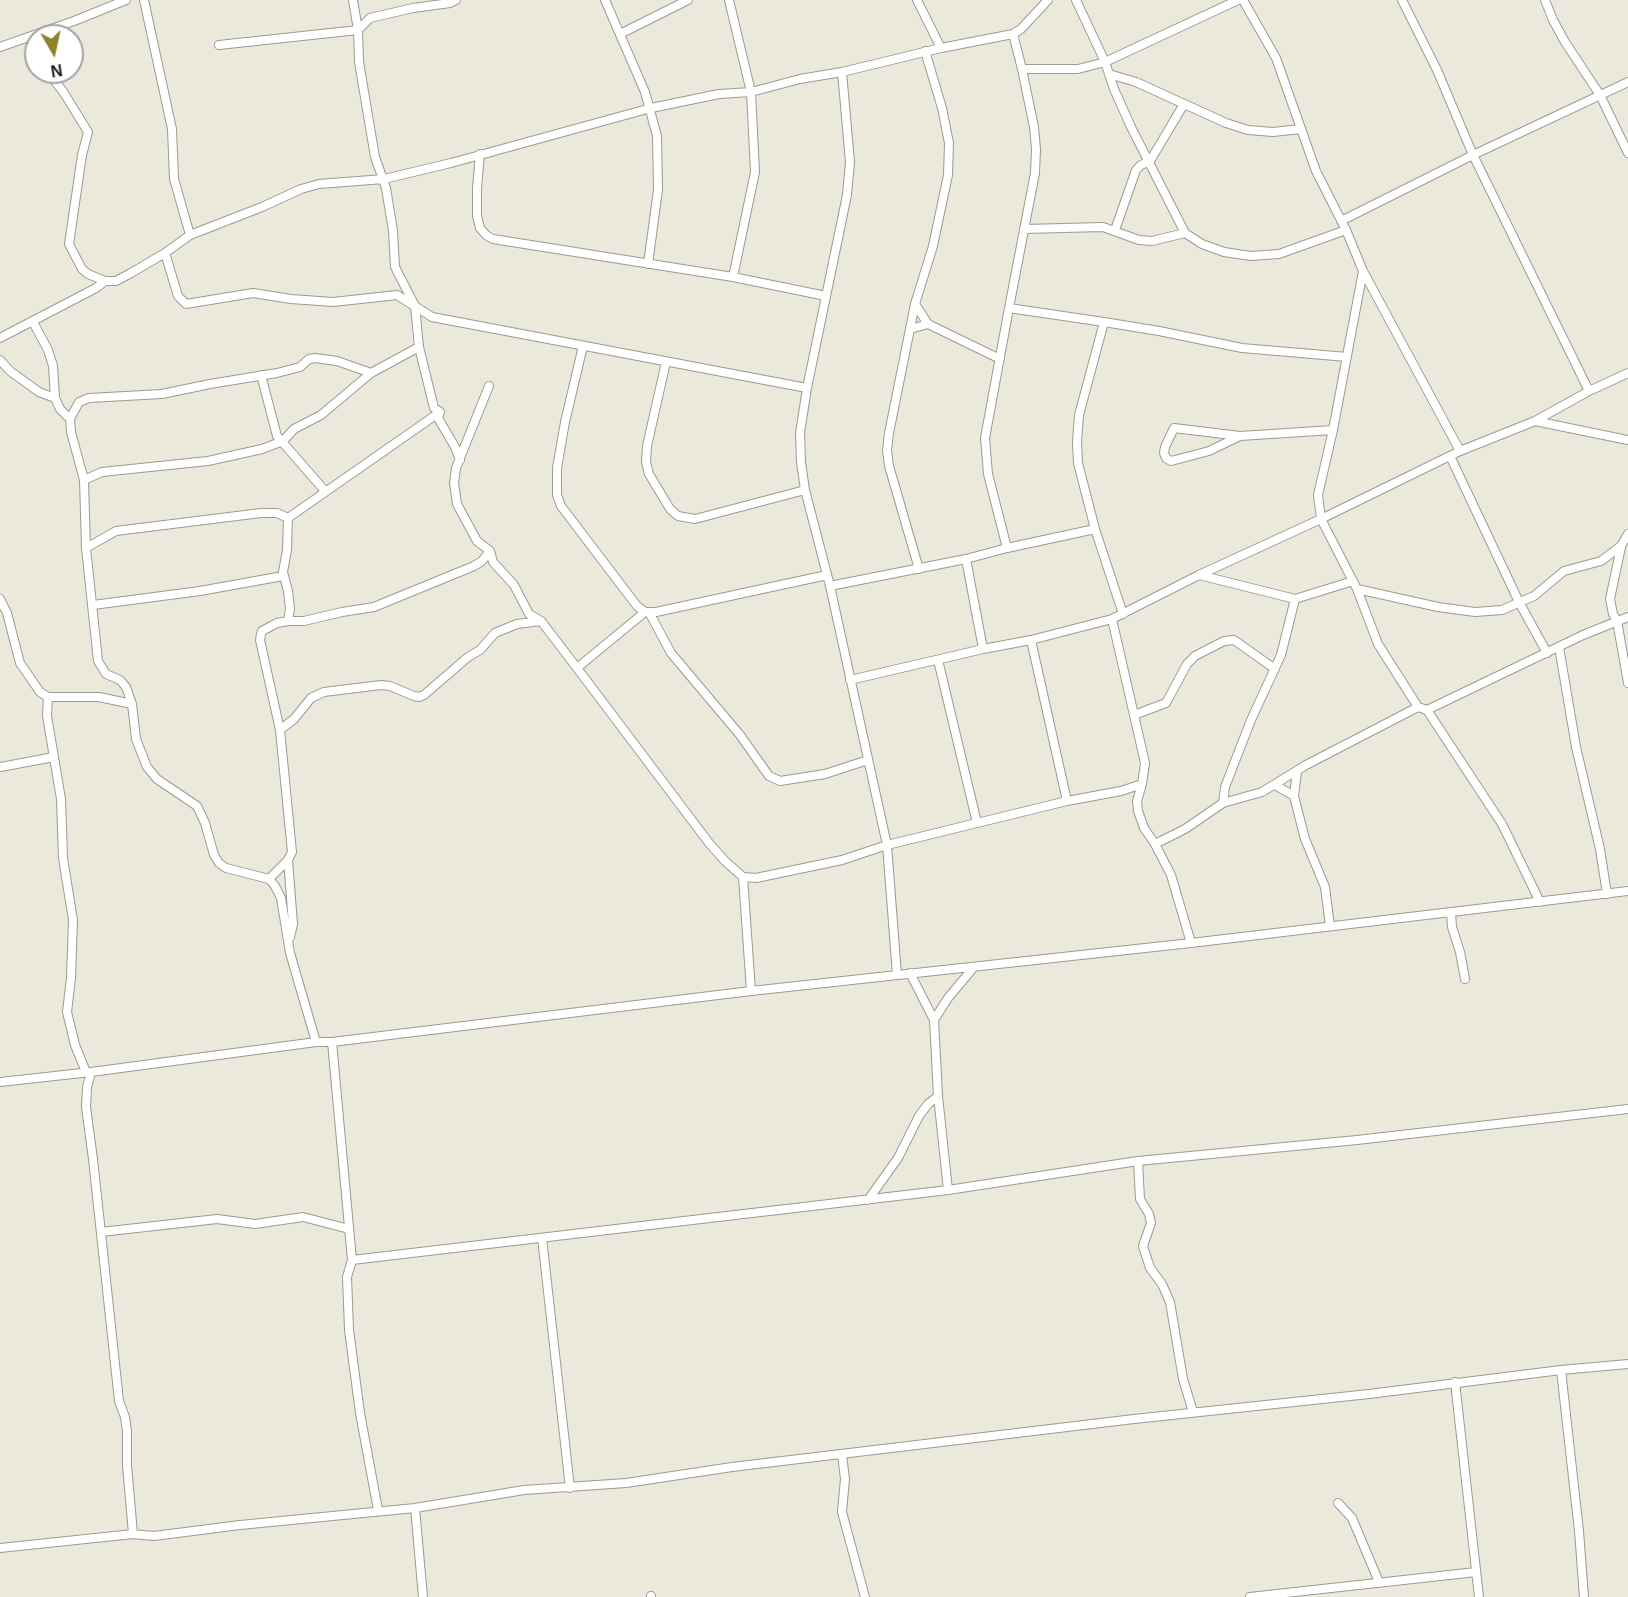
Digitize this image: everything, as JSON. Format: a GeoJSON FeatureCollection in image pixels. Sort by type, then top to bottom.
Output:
{"type":"FeatureCollection","features":[{"type":"Feature","properties":{"kind":"street"},"geometry":{"type":"LineString","coordinates":[[69,24],[126,0]]}},
{"type":"Feature","properties":{"kind":"street"},"geometry":{"type":"LineString","coordinates":[[144,0],[172,129],[174,179],[190,235]]}},
{"type":"Feature","properties":{"kind":"street"},"geometry":{"type":"LineString","coordinates":[[353,0],[358,30],[359,62],[375,157],[384,179],[393,231],[395,267],[416,306],[419,347],[434,408],[440,412]]}},
{"type":"Feature","properties":{"kind":"street"},"geometry":{"type":"LineString","coordinates":[[219,45],[358,30],[370,18],[456,0]]}},
{"type":"Feature","properties":{"kind":"street"},"geometry":{"type":"LineString","coordinates":[[605,0],[651,108],[657,136],[658,190],[648,264]]}},
{"type":"Feature","properties":{"kind":"street"},"geometry":{"type":"LineString","coordinates":[[620,34],[688,0]]}},
{"type":"Feature","properties":{"kind":"street"},"geometry":{"type":"LineString","coordinates":[[729,0],[752,92],[755,172],[733,277]]}},
{"type":"Feature","properties":{"kind":"street"},"geometry":{"type":"LineString","coordinates":[[917,0],[940,48]]}},
{"type":"Feature","properties":{"kind":"street"},"geometry":{"type":"LineString","coordinates":[[57,84],[88,132],[82,155],[69,244],[82,269],[88,274],[105,281],[116,281],[165,253],[190,235],[301,189],[319,184],[384,179],[651,108],[719,94],[752,92],[925,51],[1013,34],[1048,0]]}},
{"type":"Feature","properties":{"kind":"street"},"geometry":{"type":"LineString","coordinates":[[1076,0],[1105,62],[1131,127],[1185,232],[1202,244],[1224,252],[1251,256],[1279,254],[1346,230]]}},
{"type":"Feature","properties":{"kind":"street"},"geometry":{"type":"LineString","coordinates":[[1022,69],[1078,69],[1105,62],[1238,0]]}},
{"type":"Feature","properties":{"kind":"street"},"geometry":{"type":"LineString","coordinates":[[1244,0],[1276,58],[1323,186],[1346,230],[1363,271],[1460,451]]}},
{"type":"Feature","properties":{"kind":"street"},"geometry":{"type":"LineString","coordinates":[[1402,0],[1437,70],[1473,154],[1589,391]]}},
{"type":"Feature","properties":{"kind":"street"},"geometry":{"type":"LineString","coordinates":[[1545,0],[1565,42],[1600,95],[1628,153]]}},
{"type":"Feature","properties":{"kind":"street"},"geometry":{"type":"LineString","coordinates":[[1007,548],[985,457],[985,438],[1035,173],[1036,149],[1034,127],[1013,34]]}},
{"type":"Feature","properties":{"kind":"street"},"geometry":{"type":"LineString","coordinates":[[0,47],[24,41]]}},
{"type":"Feature","properties":{"kind":"street"},"geometry":{"type":"LineString","coordinates":[[919,569],[889,466],[887,450],[915,304],[933,246],[948,175],[949,143],[942,108],[925,51]]}},
{"type":"Feature","properties":{"kind":"street"},"geometry":{"type":"LineString","coordinates":[[842,72],[850,162],[847,195],[807,388],[800,434],[801,462],[887,845],[897,975]]}},
{"type":"Feature","properties":{"kind":"street"},"geometry":{"type":"LineString","coordinates":[[1109,74],[1136,82],[1226,123],[1248,130],[1273,132],[1301,129]]}},
{"type":"Feature","properties":{"kind":"street"},"geometry":{"type":"LineString","coordinates":[[1341,221],[1473,154],[1628,82]]}},
{"type":"Feature","properties":{"kind":"street"},"geometry":{"type":"LineString","coordinates":[[1115,230],[1136,170],[1150,161],[1184,104]]}},
{"type":"Feature","properties":{"kind":"street"},"geometry":{"type":"LineString","coordinates":[[480,154],[477,216],[480,228],[493,239],[733,277],[826,296]]}},
{"type":"Feature","properties":{"kind":"street"},"geometry":{"type":"LineString","coordinates":[[1023,229],[1103,227],[1139,240],[1152,241],[1185,232]]}},
{"type":"Feature","properties":{"kind":"street"},"geometry":{"type":"LineString","coordinates":[[165,253],[178,296],[186,304],[253,293],[333,302],[391,294],[402,297],[424,314],[432,317],[807,388]]}},
{"type":"Feature","properties":{"kind":"street"},"geometry":{"type":"LineString","coordinates":[[1363,271],[1333,430],[1318,495],[1322,519],[1357,589],[1378,644],[1418,707],[1427,710],[1502,824],[1540,902]]}},
{"type":"Feature","properties":{"kind":"street"},"geometry":{"type":"LineString","coordinates":[[0,338],[105,281]]}},
{"type":"Feature","properties":{"kind":"street"},"geometry":{"type":"LineString","coordinates":[[915,304],[928,324],[1000,358]]}},
{"type":"Feature","properties":{"kind":"street"},"geometry":{"type":"LineString","coordinates":[[1009,308],[1160,331],[1242,348],[1347,357]]}},
{"type":"Feature","properties":{"kind":"street"},"geometry":{"type":"LineString","coordinates":[[33,322],[48,350],[53,366],[55,398],[60,409],[70,419]]}},
{"type":"Feature","properties":{"kind":"street"},"geometry":{"type":"LineString","coordinates":[[1104,322],[1079,415],[1078,463],[1095,529],[1123,614]]}},
{"type":"Feature","properties":{"kind":"street"},"geometry":{"type":"LineString","coordinates":[[910,329],[928,324]]}},
{"type":"Feature","properties":{"kind":"street"},"geometry":{"type":"LineString","coordinates":[[583,346],[556,475],[557,495],[561,506],[637,606],[647,612],[671,653],[740,735],[769,776],[780,781],[825,774],[868,760]]}},
{"type":"Feature","properties":{"kind":"street"},"geometry":{"type":"LineString","coordinates":[[84,480],[102,472],[207,461],[262,449],[283,441],[294,429],[321,415],[371,373],[419,347]]}},
{"type":"Feature","properties":{"kind":"street"},"geometry":{"type":"LineString","coordinates":[[316,1042],[275,886],[269,879],[226,868],[219,863],[197,806],[156,779],[147,767],[136,739],[132,704],[126,687],[120,680],[106,674],[98,660],[86,548],[84,480],[71,432],[70,419],[79,402],[89,398],[162,394],[300,367],[309,359],[315,358],[337,361],[371,373]]}},
{"type":"Feature","properties":{"kind":"street"},"geometry":{"type":"LineString","coordinates":[[0,360],[9,371],[39,392],[55,398]]}},
{"type":"Feature","properties":{"kind":"street"},"geometry":{"type":"LineString","coordinates":[[666,362],[647,446],[646,462],[649,474],[670,509],[678,516],[695,519],[806,490]]}},
{"type":"Feature","properties":{"kind":"street"},"geometry":{"type":"LineString","coordinates":[[850,680],[1031,640],[1112,619],[1199,575],[1322,519],[1460,451],[1535,420],[1628,373]]}},
{"type":"Feature","properties":{"kind":"street"},"geometry":{"type":"LineString","coordinates":[[261,375],[274,431],[324,492]]}},
{"type":"Feature","properties":{"kind":"street"},"geometry":{"type":"LineString","coordinates":[[489,386],[460,460],[454,483],[457,504],[477,541],[490,551],[494,562],[514,585],[529,614],[541,621],[709,843],[743,877],[756,878],[842,860],[887,845],[1067,801],[1121,791],[1142,784]]}},
{"type":"Feature","properties":{"kind":"street"},"geometry":{"type":"LineString","coordinates":[[440,412],[438,418],[460,460]]}},
{"type":"Feature","properties":{"kind":"street"},"geometry":{"type":"LineString","coordinates":[[288,621],[290,609],[288,591],[283,576],[288,518],[440,412]]}},
{"type":"Feature","properties":{"kind":"street"},"geometry":{"type":"LineString","coordinates":[[1535,420],[1628,440]]}},
{"type":"Feature","properties":{"kind":"street"},"geometry":{"type":"LineString","coordinates":[[1240,436],[1209,451],[1171,461],[1164,453],[1174,428],[1240,436],[1333,430]]}},
{"type":"Feature","properties":{"kind":"street"},"geometry":{"type":"LineString","coordinates":[[1450,456],[1547,653]]}},
{"type":"Feature","properties":{"kind":"street"},"geometry":{"type":"LineString","coordinates":[[86,548],[116,531],[261,513],[277,513],[288,518]]}},
{"type":"Feature","properties":{"kind":"street"},"geometry":{"type":"LineString","coordinates":[[830,586],[966,559],[1095,529]]}},
{"type":"Feature","properties":{"kind":"street"},"geometry":{"type":"LineString","coordinates":[[1628,534],[1621,546],[1610,599],[1617,621],[1628,683]]}},
{"type":"Feature","properties":{"kind":"street"},"geometry":{"type":"LineString","coordinates":[[1357,589],[1429,605],[1474,612],[1502,610],[1534,596],[1564,571],[1601,561],[1621,546]]}},
{"type":"Feature","properties":{"kind":"street"},"geometry":{"type":"LineString","coordinates":[[269,879],[288,861],[292,852],[280,730],[260,640],[262,631],[277,623],[304,621],[374,607],[474,566],[482,561],[490,551]]}},
{"type":"Feature","properties":{"kind":"street"},"geometry":{"type":"LineString","coordinates":[[966,559],[983,649]]}},
{"type":"Feature","properties":{"kind":"street"},"geometry":{"type":"LineString","coordinates":[[577,668],[647,612],[656,612],[827,575]]}},
{"type":"Feature","properties":{"kind":"street"},"geometry":{"type":"LineString","coordinates":[[1199,575],[1294,599],[1353,581]]}},
{"type":"Feature","properties":{"kind":"street"},"geometry":{"type":"LineString","coordinates":[[93,605],[200,591],[283,576]]}},
{"type":"Feature","properties":{"kind":"street"},"geometry":{"type":"LineString","coordinates":[[0,598],[7,613],[20,663],[40,692],[48,697],[99,697],[132,704]]}},
{"type":"Feature","properties":{"kind":"street"},"geometry":{"type":"LineString","coordinates":[[1224,803],[1226,787],[1251,720],[1281,655],[1294,599]]}},
{"type":"Feature","properties":{"kind":"street"},"geometry":{"type":"LineString","coordinates":[[1427,710],[1628,616]]}},
{"type":"Feature","properties":{"kind":"street"},"geometry":{"type":"LineString","coordinates":[[1112,619],[1145,763],[1137,801],[1138,812],[1144,828],[1171,875],[1191,943]]}},
{"type":"Feature","properties":{"kind":"street"},"geometry":{"type":"LineString","coordinates":[[280,730],[294,719],[311,698],[324,692],[381,685],[390,686],[414,696],[424,695],[468,657],[484,647],[495,633],[518,624],[541,621]]}},
{"type":"Feature","properties":{"kind":"street"},"geometry":{"type":"LineString","coordinates":[[1031,640],[1067,801]]}},
{"type":"Feature","properties":{"kind":"street"},"geometry":{"type":"LineString","coordinates":[[1134,716],[1166,703],[1187,664],[1195,656],[1229,640],[1234,640],[1275,669]]}},
{"type":"Feature","properties":{"kind":"street"},"geometry":{"type":"LineString","coordinates":[[1559,647],[1576,747],[1600,849],[1607,894]]}},
{"type":"Feature","properties":{"kind":"street"},"geometry":{"type":"LineString","coordinates":[[938,660],[977,823]]}},
{"type":"Feature","properties":{"kind":"street"},"geometry":{"type":"LineString","coordinates":[[48,697],[47,716],[63,817],[66,881],[73,920],[67,1012],[75,1045],[89,1072],[86,1107],[118,1401],[128,1431],[127,1465],[133,1534]]}},
{"type":"Feature","properties":{"kind":"street"},"geometry":{"type":"LineString","coordinates":[[1155,844],[1185,829],[1224,803],[1246,798],[1275,785],[1418,707]]}},
{"type":"Feature","properties":{"kind":"street"},"geometry":{"type":"LineString","coordinates":[[0,767],[54,757]]}},
{"type":"Feature","properties":{"kind":"street"},"geometry":{"type":"LineString","coordinates":[[1297,771],[1294,796],[1305,839],[1325,887],[1330,926]]}},
{"type":"Feature","properties":{"kind":"street"},"geometry":{"type":"LineString","coordinates":[[1275,785],[1294,796]]}},
{"type":"Feature","properties":{"kind":"street"},"geometry":{"type":"LineString","coordinates":[[1121,791],[1137,801]]}},
{"type":"Feature","properties":{"kind":"street"},"geometry":{"type":"LineString","coordinates":[[288,861],[293,924],[289,942]]}},
{"type":"Feature","properties":{"kind":"street"},"geometry":{"type":"LineString","coordinates":[[743,877],[751,991]]}},
{"type":"Feature","properties":{"kind":"street"},"geometry":{"type":"LineString","coordinates":[[0,1082],[316,1042],[332,1042],[751,991],[1191,943],[1628,891]]}},
{"type":"Feature","properties":{"kind":"street"},"geometry":{"type":"LineString","coordinates":[[1451,912],[1452,927],[1466,979]]}},
{"type":"Feature","properties":{"kind":"street"},"geometry":{"type":"LineString","coordinates":[[934,1020],[948,998],[974,967]]}},
{"type":"Feature","properties":{"kind":"street"},"geometry":{"type":"LineString","coordinates":[[910,973],[934,1020],[938,1096],[948,1190]]}},
{"type":"Feature","properties":{"kind":"street"},"geometry":{"type":"LineString","coordinates":[[332,1042],[352,1260],[347,1277],[350,1330],[360,1413],[378,1510]]}},
{"type":"Feature","properties":{"kind":"street"},"geometry":{"type":"LineString","coordinates":[[868,1200],[898,1158],[928,1104],[938,1096]]}},
{"type":"Feature","properties":{"kind":"street"},"geometry":{"type":"LineString","coordinates":[[352,1260],[948,1190],[1138,1161],[1357,1140],[1628,1109]]}},
{"type":"Feature","properties":{"kind":"street"},"geometry":{"type":"LineString","coordinates":[[1138,1161],[1140,1199],[1149,1214],[1151,1223],[1143,1246],[1150,1268],[1162,1284],[1170,1302],[1183,1379],[1193,1412]]}},
{"type":"Feature","properties":{"kind":"street"},"geometry":{"type":"LineString","coordinates":[[101,1232],[217,1219],[255,1224],[303,1217],[349,1230]]}},
{"type":"Feature","properties":{"kind":"street"},"geometry":{"type":"LineString","coordinates":[[542,1238],[570,1488]]}},
{"type":"Feature","properties":{"kind":"street"},"geometry":{"type":"LineString","coordinates":[[0,1548],[133,1534],[154,1536],[378,1510],[414,1508],[524,1490],[626,1483],[732,1467],[1193,1412],[1628,1364]]}},
{"type":"Feature","properties":{"kind":"street"},"geometry":{"type":"LineString","coordinates":[[1561,1370],[1584,1597]]}},
{"type":"Feature","properties":{"kind":"street"},"geometry":{"type":"LineString","coordinates":[[1455,1383],[1479,1597]]}},
{"type":"Feature","properties":{"kind":"street"},"geometry":{"type":"LineString","coordinates":[[842,1455],[845,1479],[843,1520],[865,1597]]}},
{"type":"Feature","properties":{"kind":"street"},"geometry":{"type":"LineString","coordinates":[[1338,1503],[1352,1518],[1379,1582]]}},
{"type":"Feature","properties":{"kind":"street"},"geometry":{"type":"LineString","coordinates":[[414,1508],[423,1597]]}},
{"type":"Feature","properties":{"kind":"street"},"geometry":{"type":"LineString","coordinates":[[1250,1597],[1476,1572]]}}]}
